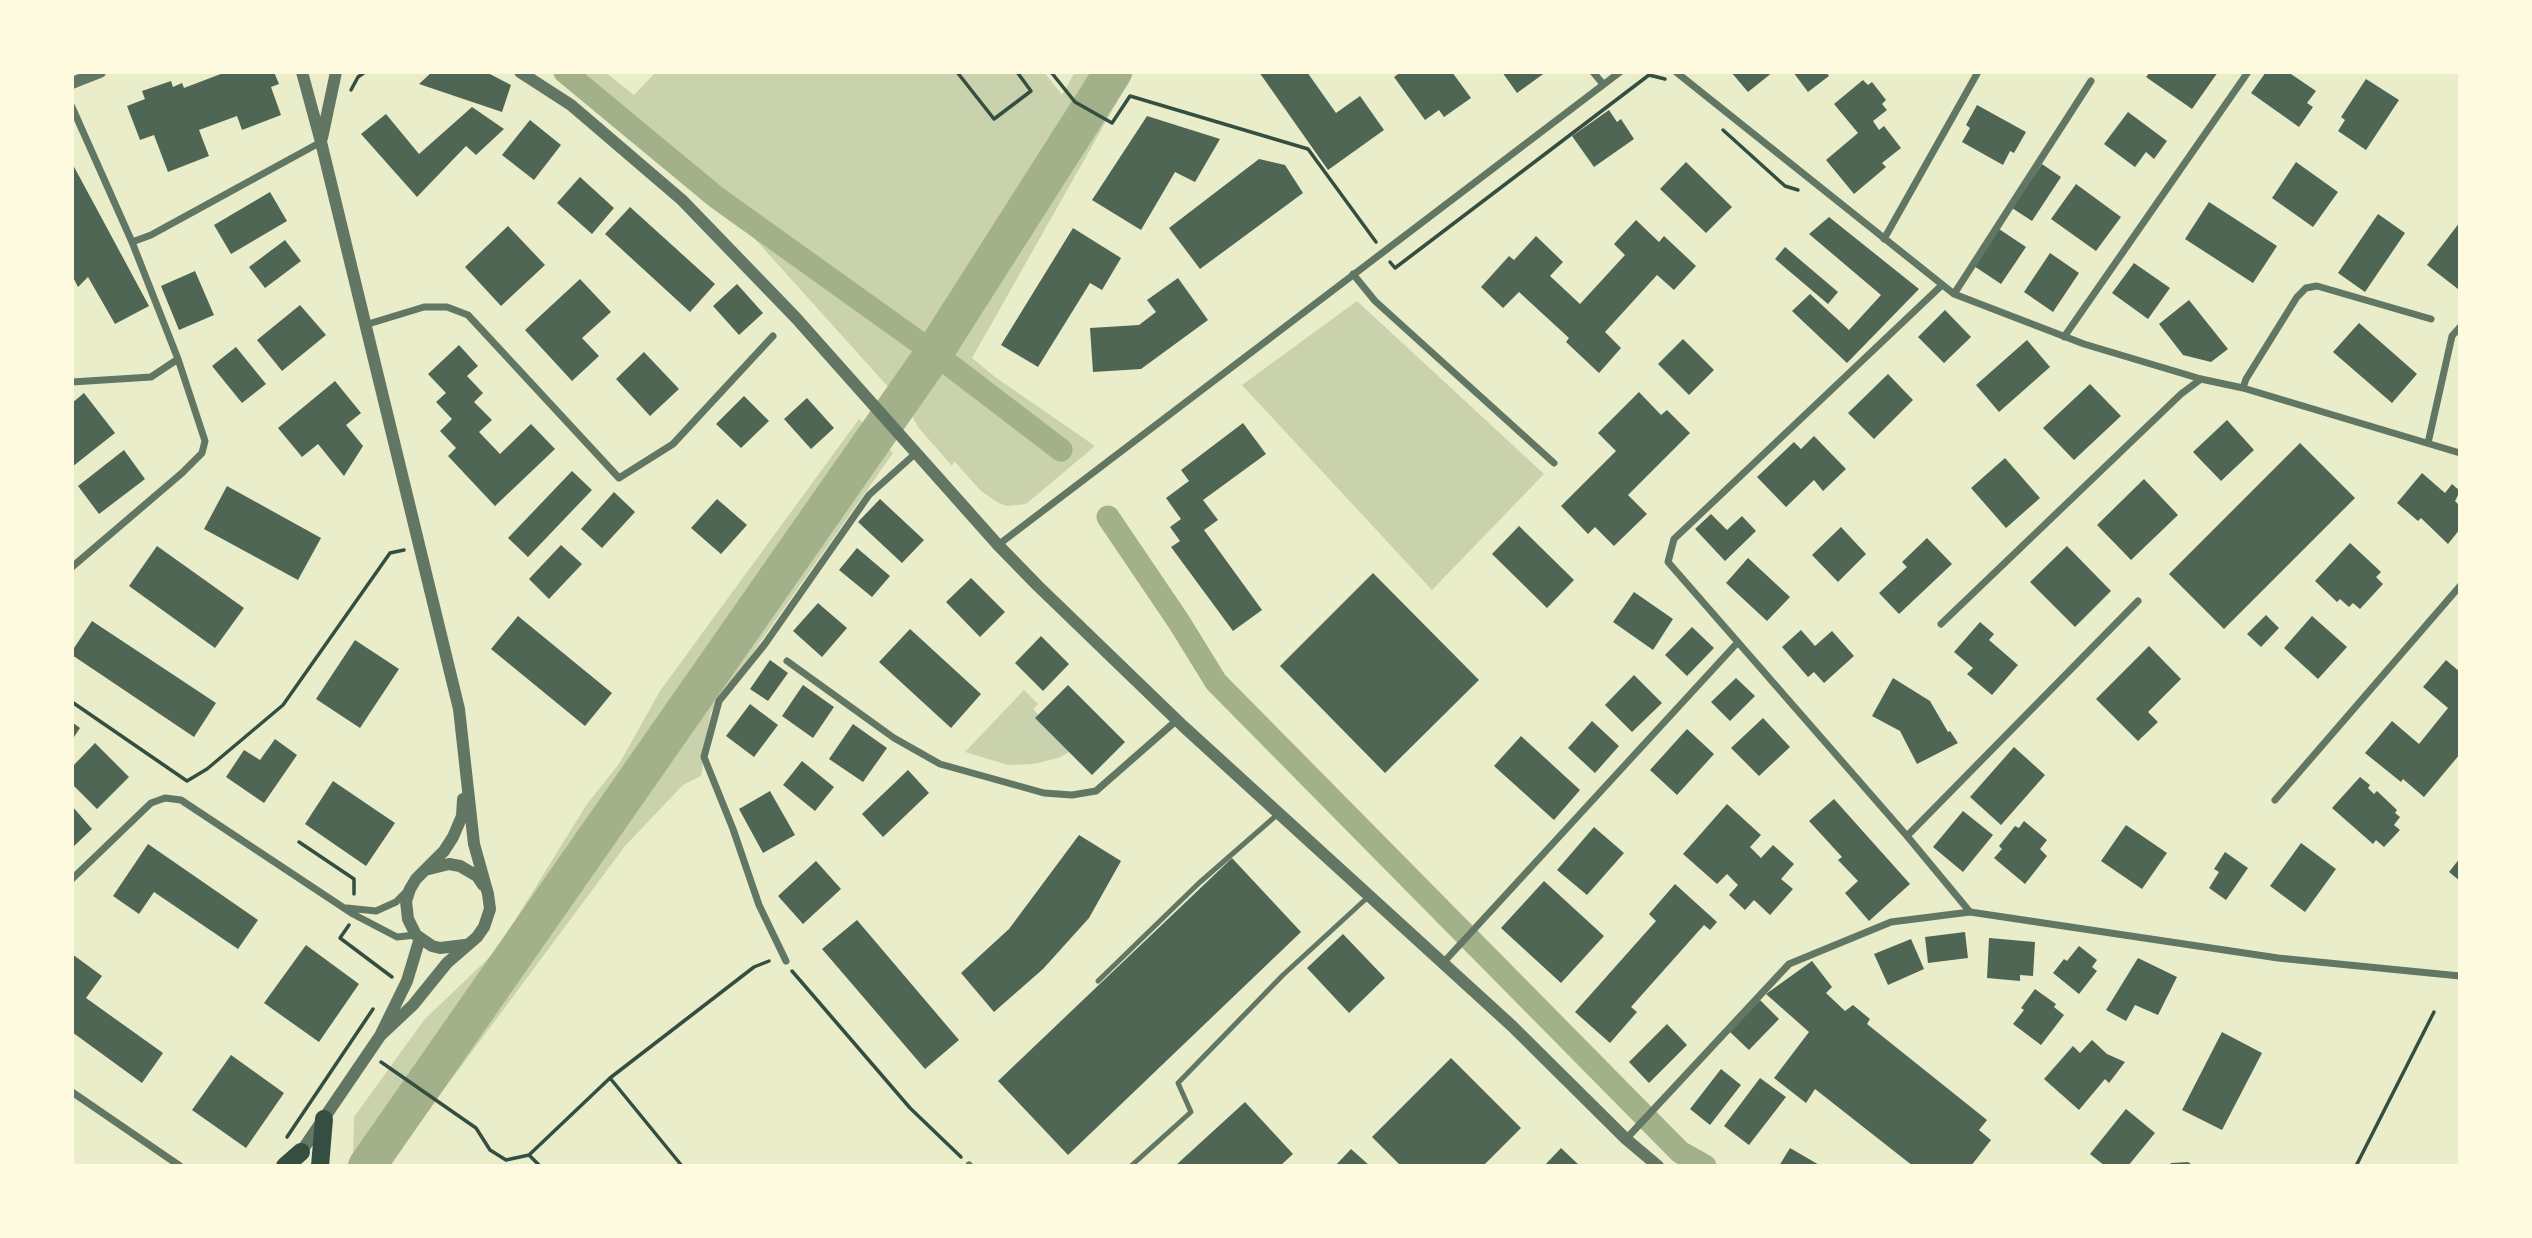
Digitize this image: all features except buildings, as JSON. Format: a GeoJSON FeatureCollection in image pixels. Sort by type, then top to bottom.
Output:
{"type":"FeatureCollection","features":[{"type":"Feature","properties":{"kind":"highway"},"geometry":{"type":"LineString","coordinates":[[320,1166],[324,1119]]}},
{"type":"Feature","properties":{"kind":"highway"},"geometry":{"type":"LineString","coordinates":[[285,1166],[297,1159]]}},
{"type":"Feature","properties":{"kind":"street"},"geometry":{"type":"LineString","coordinates":[[72,83],[100,72]]}},
{"type":"Feature","properties":{"kind":"street"},"geometry":{"type":"LineString","coordinates":[[302,72],[459,709],[474,844],[490,909],[484,927],[477,937],[447,963],[413,1005],[380,1036]]}},
{"type":"Feature","properties":{"kind":"street"},"geometry":{"type":"LineString","coordinates":[[132,242],[151,235],[321,142],[336,72]]}},
{"type":"Feature","properties":{"kind":"street"},"geometry":{"type":"LineString","coordinates":[[520,72],[571,105],[681,200],[794,316],[998,545],[1177,720],[1512,1026],[1626,1139],[1658,1166]]}},
{"type":"Feature","properties":{"kind":"street"},"geometry":{"type":"LineString","coordinates":[[1593,72],[1603,85]]}},
{"type":"Feature","properties":{"kind":"street"},"geometry":{"type":"LineString","coordinates":[[998,545],[1620,72]]}},
{"type":"Feature","properties":{"kind":"street"},"geometry":{"type":"LineString","coordinates":[[1676,72],[1954,294],[2064,337],[2460,453]]}},
{"type":"Feature","properties":{"kind":"street"},"geometry":{"type":"LineString","coordinates":[[1884,239],[1978,72]]}},
{"type":"Feature","properties":{"kind":"street"},"geometry":{"type":"LineString","coordinates":[[2064,337],[2248,72]]}},
{"type":"Feature","properties":{"kind":"street"},"geometry":{"type":"LineString","coordinates":[[1954,294],[2091,81]]}},
{"type":"Feature","properties":{"kind":"street"},"geometry":{"type":"LineString","coordinates":[[72,107],[132,242],[178,359],[205,441],[202,453],[182,473],[72,567]]}},
{"type":"Feature","properties":{"kind":"street"},"geometry":{"type":"LineString","coordinates":[[1353,274],[1375,300],[1554,463]]}},
{"type":"Feature","properties":{"kind":"street"},"geometry":{"type":"LineString","coordinates":[[1941,286],[1674,539],[1668,562],[1970,912]]}},
{"type":"Feature","properties":{"kind":"street"},"geometry":{"type":"LineString","coordinates":[[2243,388],[2297,297],[2306,288],[2326,288],[2431,319]]}},
{"type":"Feature","properties":{"kind":"street"},"geometry":{"type":"LineString","coordinates":[[365,325],[425,307],[447,307],[468,314],[619,478],[673,444],[773,335]]}},
{"type":"Feature","properties":{"kind":"street"},"geometry":{"type":"LineString","coordinates":[[2428,443],[2452,336],[2460,327]]}},
{"type":"Feature","properties":{"kind":"street"},"geometry":{"type":"LineString","coordinates":[[72,382],[152,377],[178,359]]}},
{"type":"Feature","properties":{"kind":"street"},"geometry":{"type":"LineString","coordinates":[[1941,624],[2181,394],[2202,379]]}},
{"type":"Feature","properties":{"kind":"street"},"geometry":{"type":"LineString","coordinates":[[786,961],[759,905],[733,829],[704,757],[719,701],[765,644],[869,495],[916,453]]}},
{"type":"Feature","properties":{"kind":"street"},"geometry":{"type":"LineString","coordinates":[[2274,800],[2460,586]]}},
{"type":"Feature","properties":{"kind":"street"},"geometry":{"type":"LineString","coordinates":[[1907,836],[2138,601]]}},
{"type":"Feature","properties":{"kind":"street"},"geometry":{"type":"LineString","coordinates":[[1443,963],[1738,642]]}},
{"type":"Feature","properties":{"kind":"street"},"geometry":{"type":"LineString","coordinates":[[788,660],[894,738],[940,764],[1044,793],[1072,795],[1096,791],[1177,720]]}},
{"type":"Feature","properties":{"kind":"street"},"geometry":{"type":"LineString","coordinates":[[343,908],[376,911],[396,902],[428,869],[444,851],[457,826],[466,778]]}},
{"type":"Feature","properties":{"kind":"street"},"geometry":{"type":"LineString","coordinates":[[72,879],[151,803],[165,798],[181,800],[343,908],[397,937],[418,937],[440,948],[465,945]]}},
{"type":"Feature","properties":{"kind":"street"},"geometry":{"type":"LineString","coordinates":[[428,869],[449,864],[460,866],[477,876],[485,888]]}},
{"type":"Feature","properties":{"kind":"street"},"geometry":{"type":"LineString","coordinates":[[297,1159],[380,1036],[407,981],[418,937],[408,919],[406,901],[410,888]]}},
{"type":"Feature","properties":{"kind":"street"},"geometry":{"type":"LineString","coordinates":[[1626,1139],[1788,964],[1891,922],[1970,912],[2278,958],[2460,976]]}},
{"type":"Feature","properties":{"kind":"street"},"geometry":{"type":"LineString","coordinates":[[72,1092],[180,1166]]}},
{"type":"Feature","properties":{"kind":"lane"},"geometry":{"type":"LineString","coordinates":[[1098,981],[1199,883],[1278,814]]}},
{"type":"Feature","properties":{"kind":"lane"},"geometry":{"type":"LineString","coordinates":[[1131,1166],[1191,1112],[1178,1083],[1283,975],[1368,897]]}},
{"type":"Feature","properties":{"kind":"path"},"geometry":{"type":"LineString","coordinates":[[957,72],[994,119],[1031,91],[1017,72]]}},
{"type":"Feature","properties":{"kind":"path"},"geometry":{"type":"LineString","coordinates":[[1051,72],[1075,102],[1112,123],[1130,96],[1308,149],[1395,268],[1649,75],[1665,79]]}},
{"type":"Feature","properties":{"kind":"path"},"geometry":{"type":"LineString","coordinates":[[1715,123],[1785,186],[1809,193]]}},
{"type":"Feature","properties":{"kind":"path"},"geometry":{"type":"LineString","coordinates":[[72,702],[187,781],[207,769],[283,705],[390,553],[419,547]]}},
{"type":"Feature","properties":{"kind":"path"},"geometry":{"type":"LineString","coordinates":[[299,842],[354,879],[355,903]]}},
{"type":"Feature","properties":{"kind":"path"},"geometry":{"type":"LineString","coordinates":[[350,924],[340,938],[393,978]]}},
{"type":"Feature","properties":{"kind":"path"},"geometry":{"type":"LineString","coordinates":[[367,1055],[386,1065],[476,1128],[490,1150],[506,1160],[528,1155],[610,1078],[754,967],[766,961],[786,961],[797,979],[864,1057],[910,1108],[970,1166]]}},
{"type":"Feature","properties":{"kind":"path"},"geometry":{"type":"LineString","coordinates":[[285,1140],[378,1002]]}},
{"type":"Feature","properties":{"kind":"path"},"geometry":{"type":"LineString","coordinates":[[2356,1166],[2434,1012]]}},
{"type":"Feature","properties":{"kind":"path"},"geometry":{"type":"LineString","coordinates":[[610,1078],[682,1166]]}},
{"type":"Feature","properties":{"kind":"path"},"geometry":{"type":"LineString","coordinates":[[528,1155],[540,1166]]}},
{"type":"Feature","properties":{"kind":"green space"},"geometry":{"type":"Polygon","coordinates":[[[556,72],[605,72],[634,95],[656,72],[1044,72],[1062,95],[1075,72],[1134,72],[972,358],[1095,446],[1026,504],[1006,506],[981,491],[954,461],[952,466],[918,427],[908,409],[755,239],[556,72]]]}},
{"type":"Feature","properties":{"kind":"green space"},"geometry":{"type":"Polygon","coordinates":[[[1357,301],[1544,474],[1432,590],[1242,385],[1357,301]]]}},
{"type":"Feature","properties":{"kind":"green space"},"geometry":{"type":"Polygon","coordinates":[[[859,419],[893,453],[711,712],[701,776],[683,785],[625,846],[387,1166],[348,1166],[353,1158],[354,1117],[424,1020],[496,951],[587,804],[619,764],[660,691],[859,419]]]}},
{"type":"Feature","properties":{"kind":"green space"},"geometry":{"type":"Polygon","coordinates":[[[1024,690],[1038,704],[1033,709],[1073,750],[1058,758],[1034,764],[1008,765],[965,752],[1024,690]]]}},
{"type":"Feature","properties":{"kind":"waterway"},"geometry":{"type":"LineString","coordinates":[[565,72],[716,197],[934,353],[1061,450]]}},
{"type":"Feature","properties":{"kind":"waterway"},"geometry":{"type":"LineString","coordinates":[[367,1166],[934,353],[1113,72]]}},
{"type":"Feature","properties":{"kind":"waterway"},"geometry":{"type":"LineString","coordinates":[[1108,517],[1216,682],[1680,1152],[1705,1166]]}}]}
